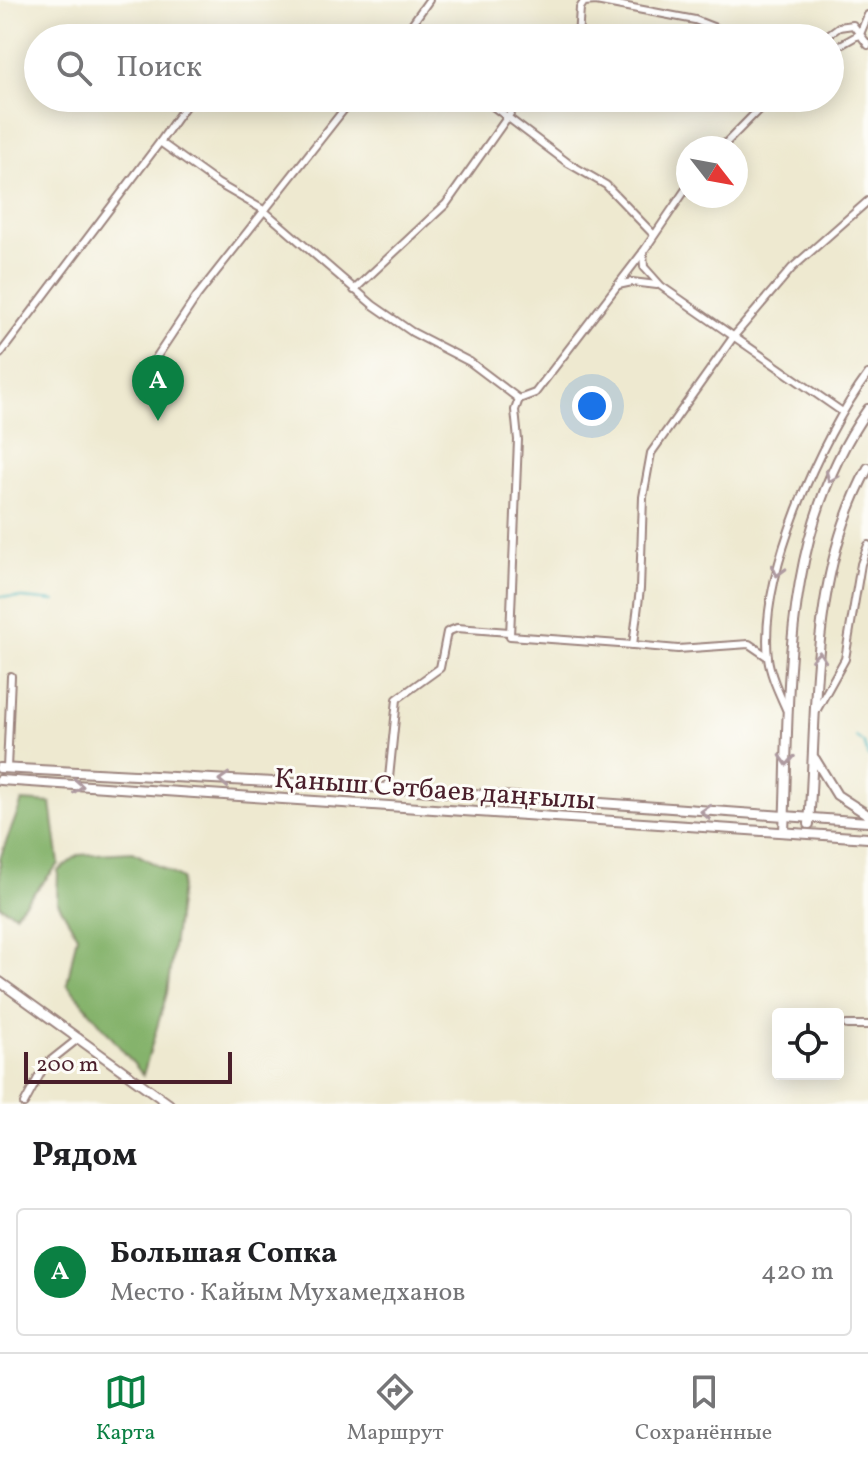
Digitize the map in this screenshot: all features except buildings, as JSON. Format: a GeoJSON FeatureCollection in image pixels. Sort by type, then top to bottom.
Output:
{"type":"FeatureCollection","features":[{"type":"Feature","properties":{"kind":"main road"},"geometry":{"type":"LineString","coordinates":[[784,832],[792,629],[804,556],[828,482],[868,409]]}},
{"type":"Feature","properties":{"kind":"main road"},"geometry":{"type":"LineString","coordinates":[[809,834],[824,607],[831,566],[843,526],[868,468]]}},
{"type":"Feature","properties":{"kind":"main road"},"geometry":{"type":"LineString","coordinates":[[814,757],[837,795],[868,815]]}},
{"type":"Feature","properties":{"kind":"main road","name":"Қаныш Сәтбаев даңғылы"},"geometry":{"type":"LineString","coordinates":[[4,768],[388,788],[868,822]]}},
{"type":"Feature","properties":{"kind":"main road","name":"Қаныш Сәтбаев даңғылы"},"geometry":{"type":"LineString","coordinates":[[0,780],[868,838]]}},
{"type":"Feature","properties":{"kind":"main road"},"geometry":{"type":"LineString","coordinates":[[0,982],[169,1104]]}},
{"type":"Feature","properties":{"kind":"street"},"geometry":{"type":"LineString","coordinates":[[412,24],[429,0]]}},
{"type":"Feature","properties":{"kind":"street"},"geometry":{"type":"LineString","coordinates":[[579,24],[580,8],[584,2],[596,0],[705,24]]}},
{"type":"Feature","properties":{"kind":"street"},"geometry":{"type":"LineString","coordinates":[[844,43],[860,34],[868,15]]}},
{"type":"Feature","properties":{"kind":"street"},"geometry":{"type":"LineString","coordinates":[[844,26],[853,25],[868,45]]}},
{"type":"Feature","properties":{"kind":"street"},"geometry":{"type":"LineString","coordinates":[[0,354],[181,112]]}},
{"type":"Feature","properties":{"kind":"street"},"geometry":{"type":"LineString","coordinates":[[136,388],[190,307],[262,209],[342,112]]}},
{"type":"Feature","properties":{"kind":"street"},"geometry":{"type":"LineString","coordinates":[[499,112],[568,163],[606,185],[654,235]]}},
{"type":"Feature","properties":{"kind":"street"},"geometry":{"type":"LineString","coordinates":[[354,290],[446,204],[509,112]]}},
{"type":"Feature","properties":{"kind":"street"},"geometry":{"type":"LineString","coordinates":[[733,136],[756,112]]}},
{"type":"Feature","properties":{"kind":"street"},"geometry":{"type":"LineString","coordinates":[[160,142],[217,183],[262,209],[354,290],[412,332],[470,362],[519,399]]}},
{"type":"Feature","properties":{"kind":"street"},"geometry":{"type":"LineString","coordinates":[[633,645],[640,589],[643,497],[651,453],[734,336],[792,268],[868,201]]}},
{"type":"Feature","properties":{"kind":"street"},"geometry":{"type":"LineString","coordinates":[[510,634],[518,440],[515,410],[519,399],[535,393],[643,252],[676,203]]}},
{"type":"Feature","properties":{"kind":"street"},"geometry":{"type":"LineString","coordinates":[[643,252],[644,267],[661,286],[841,411]]}},
{"type":"Feature","properties":{"kind":"street"},"geometry":{"type":"LineString","coordinates":[[618,285],[632,282],[661,286]]}},
{"type":"Feature","properties":{"kind":"street"},"geometry":{"type":"LineString","coordinates":[[790,716],[775,685],[768,657],[773,590],[782,556],[824,444],[841,411],[868,374]]}},
{"type":"Feature","properties":{"kind":"street"},"geometry":{"type":"LineString","coordinates":[[815,713],[845,659],[861,564],[868,545]]}},
{"type":"Feature","properties":{"kind":"street"},"geometry":{"type":"LineString","coordinates":[[388,788],[397,699],[440,668],[447,632],[457,628],[678,649],[749,644],[768,657]]}},
{"type":"Feature","properties":{"kind":"street"},"geometry":{"type":"LineString","coordinates":[[4,768],[11,676]]}},
{"type":"Feature","properties":{"kind":"street"},"geometry":{"type":"LineString","coordinates":[[847,1025],[868,1025]]}},
{"type":"Feature","properties":{"kind":"street"},"geometry":{"type":"LineString","coordinates":[[24,1104],[45,1065],[79,1038]]}},
{"type":"Feature","properties":{"kind":"green space"},"geometry":{"type":"Polygon","coordinates":[[[22,801],[51,803],[59,864],[15,914],[0,906],[0,858],[22,801]]]}},
{"type":"Feature","properties":{"kind":"green space"},"geometry":{"type":"Polygon","coordinates":[[[133,852],[182,879],[167,993],[143,1075],[67,984],[77,935],[57,901],[58,871],[78,855],[133,852]]]}},
{"type":"Feature","properties":{"kind":"waterway"},"geometry":{"type":"LineString","coordinates":[[0,596],[55,601]]}},
{"type":"Feature","properties":{"kind":"waterway"},"geometry":{"type":"LineString","coordinates":[[856,737],[864,743],[868,757]]}},
{"type":"Feature","properties":{"kind":"place","name":"Большая Сопка"},"geometry":{"type":"Point","coordinates":[158,421]}}]}
